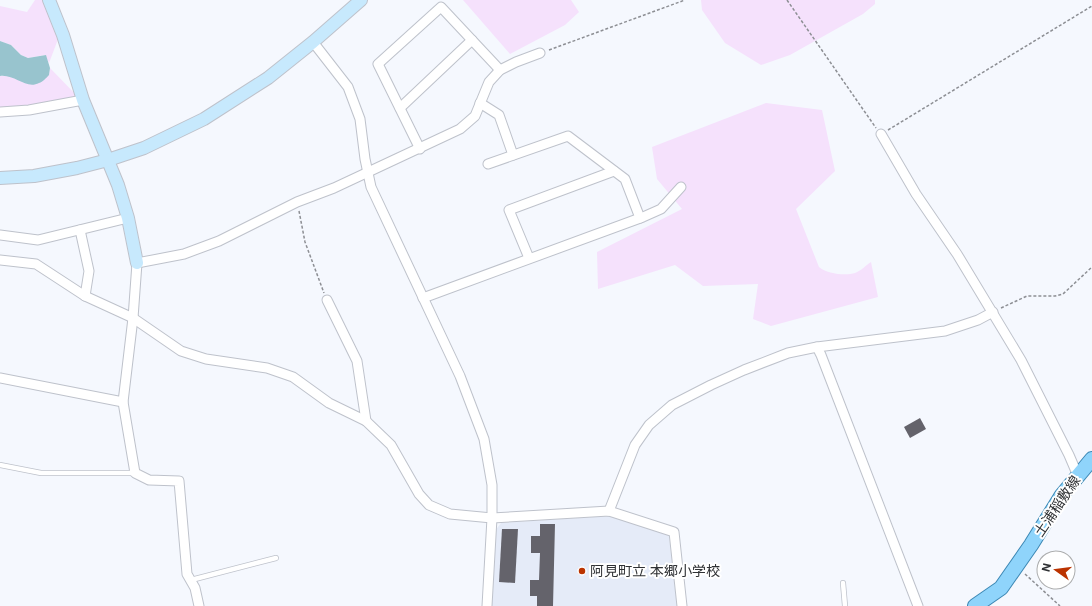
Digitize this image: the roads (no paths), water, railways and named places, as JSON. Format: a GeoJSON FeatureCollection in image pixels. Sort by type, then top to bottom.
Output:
{"type":"FeatureCollection","features":[{"type":"Feature","properties":{"kind":"main road","name":"土浦稲敷線"},"geometry":{"type":"LineString","coordinates":[[975,606],[1001,588],[1031,545],[1062,495],[1092,459]]}},
{"type":"Feature","properties":{"kind":"street"},"geometry":{"type":"LineString","coordinates":[[49,0],[83,100],[118,185],[128,218],[137,263],[133,318],[123,402],[135,473],[149,480],[179,481],[187,574],[195,588],[199,606]]}},
{"type":"Feature","properties":{"kind":"street"},"geometry":{"type":"LineString","coordinates":[[0,178],[34,176],[77,168],[108,160],[144,148],[204,119],[268,78],[313,42],[361,0]]}},
{"type":"Feature","properties":{"kind":"street"},"geometry":{"type":"LineString","coordinates":[[420,148],[378,64],[441,7],[500,70]]}},
{"type":"Feature","properties":{"kind":"street"},"geometry":{"type":"LineString","coordinates":[[400,108],[472,40]]}},
{"type":"Feature","properties":{"kind":"street"},"geometry":{"type":"LineString","coordinates":[[313,42],[348,87],[360,120],[365,159],[371,187],[460,376],[484,438],[492,484],[492,518],[487,606]]}},
{"type":"Feature","properties":{"kind":"street"},"geometry":{"type":"LineString","coordinates":[[137,263],[184,254],[219,241],[297,202],[334,188],[460,129],[475,116],[490,82],[500,70],[540,53]]}},
{"type":"Feature","properties":{"kind":"street"},"geometry":{"type":"LineString","coordinates":[[0,112],[29,110],[83,100]]}},
{"type":"Feature","properties":{"kind":"street"},"geometry":{"type":"LineString","coordinates":[[480,103],[498,115],[513,155]]}},
{"type":"Feature","properties":{"kind":"street"},"geometry":{"type":"LineString","coordinates":[[881,134],[916,194],[957,254],[1021,360],[1078,476]]}},
{"type":"Feature","properties":{"kind":"street"},"geometry":{"type":"LineString","coordinates":[[488,164],[568,136],[625,179],[640,218]]}},
{"type":"Feature","properties":{"kind":"street"},"geometry":{"type":"LineString","coordinates":[[529,258],[510,210],[614,171]]}},
{"type":"Feature","properties":{"kind":"street"},"geometry":{"type":"LineString","coordinates":[[424,298],[661,209],[681,187]]}},
{"type":"Feature","properties":{"kind":"street"},"geometry":{"type":"LineString","coordinates":[[0,235],[38,240],[128,218]]}},
{"type":"Feature","properties":{"kind":"street"},"geometry":{"type":"LineString","coordinates":[[80,230],[89,271],[85,296]]}},
{"type":"Feature","properties":{"kind":"street"},"geometry":{"type":"LineString","coordinates":[[0,260],[36,264],[85,296],[133,318],[181,351],[206,359],[267,368],[293,377],[329,403],[366,421],[391,445],[420,494],[429,505],[450,514],[492,518],[609,511],[674,532],[682,606]]}},
{"type":"Feature","properties":{"kind":"street"},"geometry":{"type":"LineString","coordinates":[[327,300],[357,361],[366,421]]}},
{"type":"Feature","properties":{"kind":"street"},"geometry":{"type":"LineString","coordinates":[[609,511],[634,445],[649,425],[672,405],[744,370],[788,353],[817,347],[945,331],[978,320],[993,312]]}},
{"type":"Feature","properties":{"kind":"street"},"geometry":{"type":"LineString","coordinates":[[817,347],[822,355],[918,606]]}},
{"type":"Feature","properties":{"kind":"street"},"geometry":{"type":"LineString","coordinates":[[0,378],[123,402]]}},
{"type":"Feature","properties":{"kind":"lane"},"geometry":{"type":"LineString","coordinates":[[0,465],[41,473],[135,473]]}},
{"type":"Feature","properties":{"kind":"lane"},"geometry":{"type":"LineString","coordinates":[[190,580],[276,558]]}},
{"type":"Feature","properties":{"kind":"lane"},"geometry":{"type":"LineString","coordinates":[[843,583],[845,606]]}},
{"type":"Feature","properties":{"kind":"water"},"geometry":{"type":"Polygon","coordinates":[[[0,41],[11,45],[21,55],[28,58],[46,55],[50,68],[49,75],[42,82],[34,85],[30,85],[11,77],[0,76],[0,41]]]}},
{"type":"Feature","properties":{"kind":"place","name":"阿見町立 本郷小学校"},"geometry":{"type":"Point","coordinates":[582,571]}}]}
